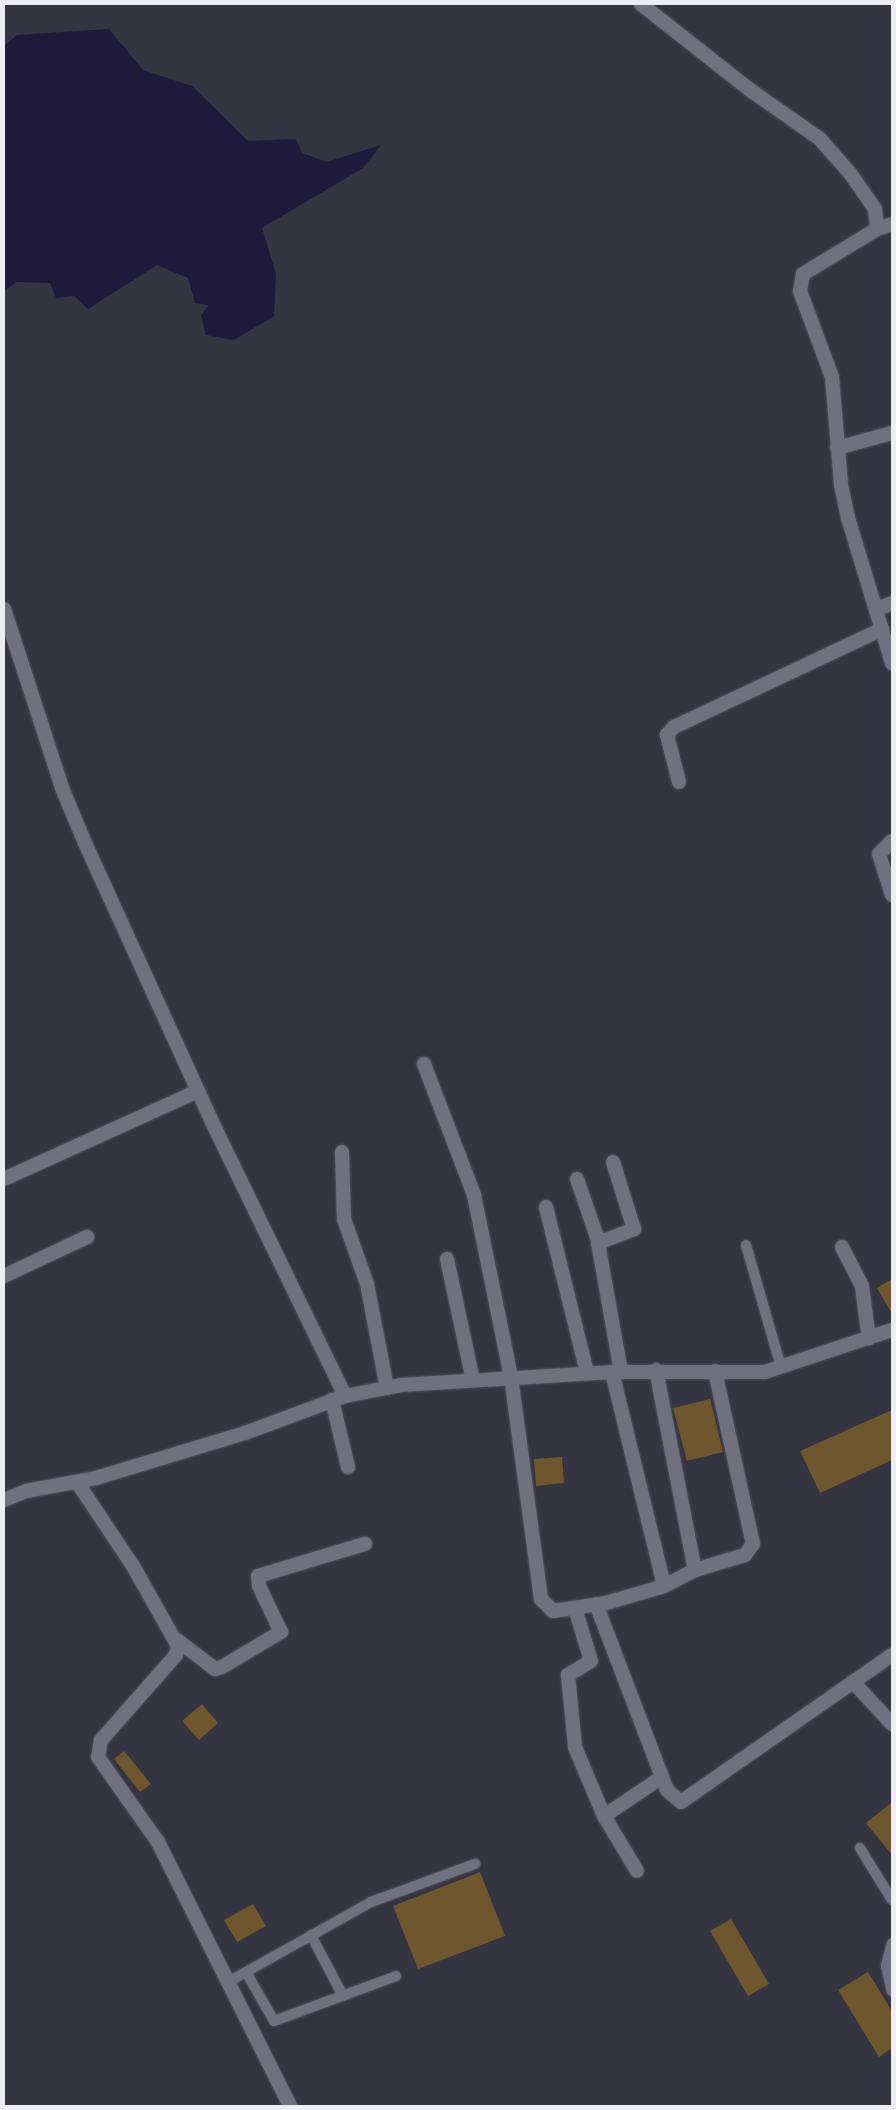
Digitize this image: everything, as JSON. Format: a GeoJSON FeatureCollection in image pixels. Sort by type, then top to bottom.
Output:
{"type":"FeatureCollection","features":[{"type":"Feature","properties":{"kind":"street"},"geometry":{"type":"LineString","coordinates":[[641,4],[753,92],[820,139],[850,173],[874,209],[876,229]]}},
{"type":"Feature","properties":{"kind":"street"},"geometry":{"type":"LineString","coordinates":[[892,224],[876,229],[803,274],[800,291],[832,377],[838,448],[848,518],[892,663]]}},
{"type":"Feature","properties":{"kind":"street"},"geometry":{"type":"LineString","coordinates":[[838,448],[892,433]]}},
{"type":"Feature","properties":{"kind":"street"},"geometry":{"type":"LineString","coordinates":[[876,610],[892,603]]}},
{"type":"Feature","properties":{"kind":"street"},"geometry":{"type":"LineString","coordinates":[[4,609],[62,788],[338,1398],[348,1467]]}},
{"type":"Feature","properties":{"kind":"street"},"geometry":{"type":"LineString","coordinates":[[680,782],[667,735],[674,727],[882,629]]}},
{"type":"Feature","properties":{"kind":"street"},"geometry":{"type":"LineString","coordinates":[[892,841],[879,854],[892,895]]}},
{"type":"Feature","properties":{"kind":"street"},"geometry":{"type":"LineString","coordinates":[[424,1064],[474,1195],[511,1377],[541,1599],[552,1611],[596,1604],[664,1586],[695,1570],[745,1555],[754,1538],[715,1371]]}},
{"type":"Feature","properties":{"kind":"street"},"geometry":{"type":"LineString","coordinates":[[4,1179],[198,1091]]}},
{"type":"Feature","properties":{"kind":"street"},"geometry":{"type":"LineString","coordinates":[[342,1152],[344,1219],[367,1284],[387,1388]]}},
{"type":"Feature","properties":{"kind":"street"},"geometry":{"type":"LineString","coordinates":[[598,1243],[634,1229],[614,1162]]}},
{"type":"Feature","properties":{"kind":"street"},"geometry":{"type":"LineString","coordinates":[[577,1179],[598,1243],[616,1372],[664,1586]]}},
{"type":"Feature","properties":{"kind":"street"},"geometry":{"type":"LineString","coordinates":[[546,1207],[587,1373]]}},
{"type":"Feature","properties":{"kind":"street"},"geometry":{"type":"LineString","coordinates":[[4,1276],[87,1237]]}},
{"type":"Feature","properties":{"kind":"street"},"geometry":{"type":"LineString","coordinates":[[842,1247],[862,1286],[869,1339]]}},
{"type":"Feature","properties":{"kind":"street"},"geometry":{"type":"LineString","coordinates":[[447,1259],[473,1380]]}},
{"type":"Feature","properties":{"kind":"street"},"geometry":{"type":"LineString","coordinates":[[4,1500],[26,1491],[77,1482],[246,1433],[338,1398],[387,1388],[511,1377],[656,1370],[764,1372],[892,1330]]}},
{"type":"Feature","properties":{"kind":"street"},"geometry":{"type":"LineString","coordinates":[[656,1370],[695,1570]]}},
{"type":"Feature","properties":{"kind":"street"},"geometry":{"type":"LineString","coordinates":[[77,1482],[177,1640],[215,1669],[222,1667],[281,1632],[259,1586],[258,1576],[365,1544]]}},
{"type":"Feature","properties":{"kind":"street"},"geometry":{"type":"LineString","coordinates":[[596,1604],[671,1798],[686,1802],[892,1655]]}},
{"type":"Feature","properties":{"kind":"street"},"geometry":{"type":"LineString","coordinates":[[574,1608],[591,1661],[568,1675],[573,1739],[604,1816],[636,1871]]}},
{"type":"Feature","properties":{"kind":"street"},"geometry":{"type":"LineString","coordinates":[[177,1640],[176,1655],[101,1740],[98,1757],[158,1842],[290,2106]]}},
{"type":"Feature","properties":{"kind":"street"},"geometry":{"type":"LineString","coordinates":[[854,1683],[892,1724]]}},
{"type":"Feature","properties":{"kind":"street"},"geometry":{"type":"LineString","coordinates":[[604,1816],[662,1777]]}},
{"type":"Feature","properties":{"kind":"lane"},"geometry":{"type":"LineString","coordinates":[[746,1245],[781,1367]]}},
{"type":"Feature","properties":{"kind":"lane"},"geometry":{"type":"LineString","coordinates":[[860,1848],[892,1900]]}},
{"type":"Feature","properties":{"kind":"lane"},"geometry":{"type":"LineString","coordinates":[[228,1982],[383,1896],[475,1864]]}},
{"type":"Feature","properties":{"kind":"lane"},"geometry":{"type":"LineString","coordinates":[[311,1935],[344,1996]]}},
{"type":"Feature","properties":{"kind":"lane"},"geometry":{"type":"LineString","coordinates":[[892,1943],[886,1966],[892,1991]]}},
{"type":"Feature","properties":{"kind":"lane"},"geometry":{"type":"LineString","coordinates":[[246,1972],[274,2020],[396,1976]]}},
{"type":"Feature","properties":{"kind":"shaded area"},"geometry":{"type":"Polygon","coordinates":[[[109,29],[143,70],[192,86],[248,141],[296,139],[302,153],[327,162],[381,145],[363,168],[262,228],[276,274],[274,316],[234,340],[206,335],[201,315],[209,305],[195,303],[188,278],[157,265],[88,309],[74,296],[56,298],[50,283],[17,282],[4,291],[4,46],[17,35],[109,29]]]}},
{"type":"Feature","properties":{"kind":"building"},"geometry":{"type":"Polygon","coordinates":[[[892,1279],[892,1314],[877,1288],[892,1279]]]}},
{"type":"Feature","properties":{"kind":"building"},"geometry":{"type":"Polygon","coordinates":[[[710,1399],[723,1452],[687,1461],[673,1408],[710,1399]]]}},
{"type":"Feature","properties":{"kind":"building"},"geometry":{"type":"Polygon","coordinates":[[[892,1410],[892,1460],[820,1493],[800,1451],[892,1410]]]}},
{"type":"Feature","properties":{"kind":"building"},"geometry":{"type":"Polygon","coordinates":[[[562,1457],[564,1483],[536,1486],[534,1459],[562,1457]]]}},
{"type":"Feature","properties":{"kind":"building"},"geometry":{"type":"Polygon","coordinates":[[[202,1704],[218,1723],[199,1740],[182,1721],[202,1704]]]}},
{"type":"Feature","properties":{"kind":"building"},"geometry":{"type":"Polygon","coordinates":[[[124,1751],[151,1784],[140,1792],[114,1759],[124,1751]]]}},
{"type":"Feature","properties":{"kind":"building"},"geometry":{"type":"Polygon","coordinates":[[[892,1802],[892,1855],[866,1823],[892,1802]]]}},
{"type":"Feature","properties":{"kind":"building"},"geometry":{"type":"Polygon","coordinates":[[[480,1872],[505,1936],[418,1969],[393,1906],[480,1872]]]}},
{"type":"Feature","properties":{"kind":"building"},"geometry":{"type":"Polygon","coordinates":[[[253,1904],[266,1926],[237,1942],[224,1920],[253,1904]]]}},
{"type":"Feature","properties":{"kind":"building"},"geometry":{"type":"Polygon","coordinates":[[[731,1919],[769,1984],[748,1996],[710,1931],[731,1919]]]}},
{"type":"Feature","properties":{"kind":"building"},"geometry":{"type":"Polygon","coordinates":[[[868,1972],[892,2011],[892,2048],[879,2057],[838,1990],[868,1972]]]}}]}
